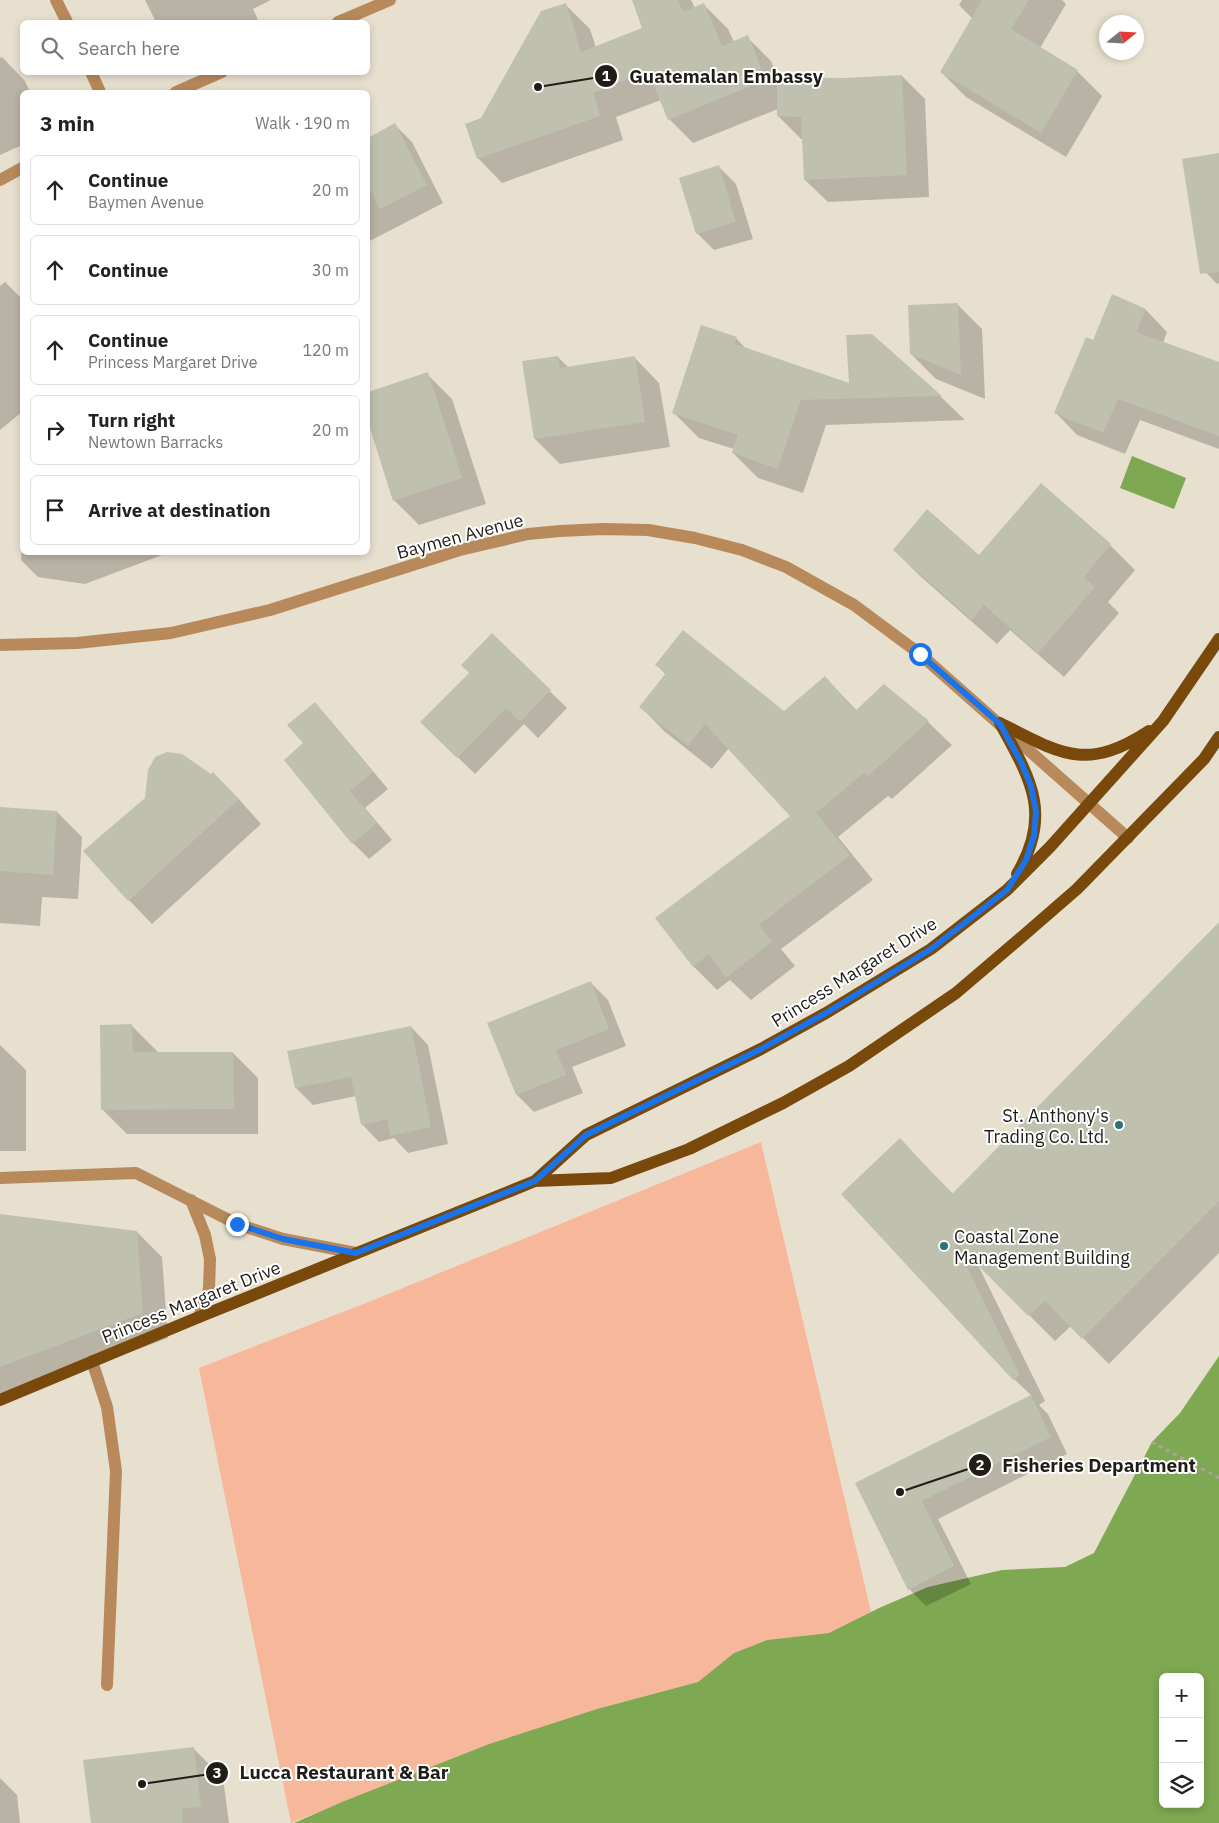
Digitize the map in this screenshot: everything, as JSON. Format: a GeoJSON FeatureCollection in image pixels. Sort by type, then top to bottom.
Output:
{"type":"FeatureCollection","features":[{"type":"Feature","properties":{"kind":"main road","name":"Princess Margaret Drive"},"geometry":{"type":"LineString","coordinates":[[535,1181],[586,1135],[761,1049],[826,1013],[931,949],[1007,890],[1090,804],[1163,721],[1219,639]]}},
{"type":"Feature","properties":{"kind":"main road"},"geometry":{"type":"LineString","coordinates":[[1000,724],[1039,743],[1066,753],[1089,756],[1111,751],[1131,742],[1163,721]]}},
{"type":"Feature","properties":{"kind":"main road"},"geometry":{"type":"LineString","coordinates":[[1000,724],[1021,762],[1031,786],[1036,812],[1034,836],[1026,860],[1007,890]]}},
{"type":"Feature","properties":{"kind":"main road","name":"Princess Margaret Drive"},"geometry":{"type":"LineString","coordinates":[[0,1400],[199,1316],[535,1181],[611,1178],[688,1149],[783,1103],[841,1070],[956,993],[1077,889],[1204,759],[1219,737]]}},
{"type":"Feature","properties":{"kind":"street"},"geometry":{"type":"LineString","coordinates":[[56,0],[66,20]]}},
{"type":"Feature","properties":{"kind":"street"},"geometry":{"type":"LineString","coordinates":[[343,20],[390,0]]}},
{"type":"Feature","properties":{"kind":"street"},"geometry":{"type":"LineString","coordinates":[[92,75],[99,90]]}},
{"type":"Feature","properties":{"kind":"street"},"geometry":{"type":"LineString","coordinates":[[181,90],[215,75]]}},
{"type":"Feature","properties":{"kind":"street"},"geometry":{"type":"LineString","coordinates":[[0,180],[20,169]]}},
{"type":"Feature","properties":{"kind":"street","name":"Baymen Avenue"},"geometry":{"type":"LineString","coordinates":[[0,645],[77,643],[170,633],[270,610],[460,550],[528,534],[560,531],[648,530],[695,538],[742,550],[786,567],[854,605],[920,654],[1128,838]]}},
{"type":"Feature","properties":{"kind":"street"},"geometry":{"type":"LineString","coordinates":[[0,1178],[136,1173],[237,1224],[283,1239],[356,1253]]}},
{"type":"Feature","properties":{"kind":"street"},"geometry":{"type":"LineString","coordinates":[[191,1200],[205,1235],[210,1259],[209,1289],[199,1316]]}},
{"type":"Feature","properties":{"kind":"street"},"geometry":{"type":"LineString","coordinates":[[92,1361],[107,1406],[116,1471],[107,1685]]}},
{"type":"Feature","properties":{"kind":"path"},"geometry":{"type":"LineString","coordinates":[[1152,1442],[1219,1478]]}},
{"type":"Feature","properties":{"kind":"shaded area"},"geometry":{"type":"Polygon","coordinates":[[[1132,456],[1186,478],[1174,509],[1120,488],[1132,456]]]}},
{"type":"Feature","properties":{"kind":"shaded area"},"geometry":{"type":"Polygon","coordinates":[[[761,1142],[871,1612],[829,1633],[767,1640],[734,1653],[698,1682],[597,1709],[489,1744],[291,1823],[199,1368],[371,1301],[761,1142]]]}},
{"type":"Feature","properties":{"kind":"shaded area"},"geometry":{"type":"Polygon","coordinates":[[[1219,1356],[1219,1823],[294,1823],[489,1744],[597,1709],[698,1682],[734,1653],[767,1640],[829,1633],[879,1608],[928,1587],[1002,1570],[1065,1567],[1094,1553],[1152,1442],[1180,1413],[1219,1356]]]}},
{"type":"Feature","properties":{"kind":"building"},"geometry":{"type":"Polygon","coordinates":[[[632,0],[678,0],[683,12],[704,3],[722,46],[748,35],[766,80],[668,120],[648,71],[593,93],[600,116],[477,159],[465,124],[481,118],[541,11],[566,3],[581,52],[642,28],[632,0]]]}},
{"type":"Feature","properties":{"kind":"building"},"geometry":{"type":"Polygon","coordinates":[[[982,0],[1029,0],[1011,29],[1078,70],[1041,133],[940,72],[982,0]]]}},
{"type":"Feature","properties":{"kind":"building"},"geometry":{"type":"Polygon","coordinates":[[[902,75],[907,175],[804,180],[801,117],[777,116],[777,77],[844,78],[902,75]]]}},
{"type":"Feature","properties":{"kind":"building"},"geometry":{"type":"Polygon","coordinates":[[[395,123],[427,185],[380,209],[370,189],[370,137],[395,123]]]}},
{"type":"Feature","properties":{"kind":"building"},"geometry":{"type":"Polygon","coordinates":[[[1219,153],[1219,272],[1200,274],[1182,159],[1219,153]]]}},
{"type":"Feature","properties":{"kind":"building"},"geometry":{"type":"Polygon","coordinates":[[[719,165],[736,222],[696,234],[679,178],[719,165]]]}},
{"type":"Feature","properties":{"kind":"building"},"geometry":{"type":"Polygon","coordinates":[[[1112,294],[1146,309],[1136,332],[1219,362],[1219,436],[1118,399],[1103,433],[1054,413],[1086,337],[1093,340],[1112,294]]]}},
{"type":"Feature","properties":{"kind":"building"},"geometry":{"type":"Polygon","coordinates":[[[958,303],[961,375],[910,354],[908,305],[958,303]]]}},
{"type":"Feature","properties":{"kind":"building"},"geometry":{"type":"Polygon","coordinates":[[[701,325],[737,337],[735,344],[849,383],[846,335],[872,334],[942,396],[801,400],[778,469],[732,453],[738,435],[672,413],[701,325]]]}},
{"type":"Feature","properties":{"kind":"building"},"geometry":{"type":"Polygon","coordinates":[[[558,356],[560,368],[635,356],[645,422],[534,439],[522,361],[558,356]]]}},
{"type":"Feature","properties":{"kind":"building"},"geometry":{"type":"Polygon","coordinates":[[[428,372],[462,478],[393,501],[370,428],[370,391],[428,372]]]}},
{"type":"Feature","properties":{"kind":"building"},"geometry":{"type":"Polygon","coordinates":[[[1041,483],[1111,544],[1084,577],[1095,587],[1038,653],[984,605],[972,620],[893,550],[927,509],[979,555],[1041,483]]]}},
{"type":"Feature","properties":{"kind":"building"},"geometry":{"type":"Polygon","coordinates":[[[683,630],[784,711],[825,676],[855,711],[884,684],[929,721],[867,777],[864,773],[816,813],[850,855],[759,925],[772,942],[726,978],[709,954],[693,967],[655,918],[790,816],[705,724],[688,746],[639,707],[666,673],[655,665],[683,630]]]}},
{"type":"Feature","properties":{"kind":"building"},"geometry":{"type":"Polygon","coordinates":[[[492,633],[551,690],[520,722],[506,708],[457,758],[420,722],[469,673],[461,665],[492,633]]]}},
{"type":"Feature","properties":{"kind":"building"},"geometry":{"type":"Polygon","coordinates":[[[315,702],[373,772],[350,791],[377,823],[352,844],[284,760],[303,743],[287,725],[315,702]]]}},
{"type":"Feature","properties":{"kind":"building"},"geometry":{"type":"Polygon","coordinates":[[[167,752],[182,754],[211,774],[213,772],[239,799],[128,901],[83,851],[145,798],[148,770],[155,757],[167,752]]]}},
{"type":"Feature","properties":{"kind":"building"},"geometry":{"type":"Polygon","coordinates":[[[0,807],[57,811],[53,875],[0,871],[0,807]]]}},
{"type":"Feature","properties":{"kind":"building","name":"St. Anthony's Trading Co. Ltd."},"geometry":{"type":"Polygon","coordinates":[[[1219,922],[1219,1201],[1082,1339],[1045,1301],[1028,1316],[954,1241],[1020,1375],[1013,1380],[841,1194],[900,1138],[952,1194],[1219,922]]]}},
{"type":"Feature","properties":{"kind":"building"},"geometry":{"type":"Polygon","coordinates":[[[591,981],[609,1029],[556,1050],[566,1075],[516,1095],[487,1023],[591,981]]]}},
{"type":"Feature","properties":{"kind":"building"},"geometry":{"type":"Polygon","coordinates":[[[132,1024],[133,1052],[233,1052],[234,1109],[101,1110],[100,1025],[132,1024]]]}},
{"type":"Feature","properties":{"kind":"building"},"geometry":{"type":"Polygon","coordinates":[[[411,1026],[431,1127],[390,1136],[387,1119],[361,1125],[351,1077],[295,1088],[287,1051],[411,1026]]]}},
{"type":"Feature","properties":{"kind":"building"},"geometry":{"type":"Polygon","coordinates":[[[0,1214],[137,1231],[143,1313],[0,1367],[0,1214]]]}},
{"type":"Feature","properties":{"kind":"building"},"geometry":{"type":"Polygon","coordinates":[[[1031,1395],[1051,1437],[922,1501],[954,1566],[908,1590],[855,1483],[1031,1395]]]}},
{"type":"Feature","properties":{"kind":"building"},"geometry":{"type":"Polygon","coordinates":[[[194,1747],[201,1807],[182,1809],[183,1823],[91,1823],[83,1760],[194,1747]]]}},
{"type":"Feature","properties":{"kind":"place","name":"Guatemalan Embassy"},"geometry":{"type":"Point","coordinates":[538,87]}},
{"type":"Feature","properties":{"kind":"place","name":"St. Anthony's Trading Co. Ltd."},"geometry":{"type":"Point","coordinates":[1119,1125]}},
{"type":"Feature","properties":{"kind":"place","name":"Coastal Zone Management Building"},"geometry":{"type":"Point","coordinates":[944,1246]}},
{"type":"Feature","properties":{"kind":"place","name":"Fisheries Department"},"geometry":{"type":"Point","coordinates":[900,1492]}},
{"type":"Feature","properties":{"kind":"place","name":"Lucca Restaurant & Bar"},"geometry":{"type":"Point","coordinates":[142,1784]}},
{"type":"Feature","properties":{"kind":"route"},"geometry":{"type":"LineString","coordinates":[[237,1224],[283,1239],[356,1253],[535,1181],[586,1135],[761,1049],[826,1013],[931,949],[1007,890],[1026,860],[1034,836],[1036,812],[1031,786],[1021,762],[1000,724],[920,654]]}}]}
